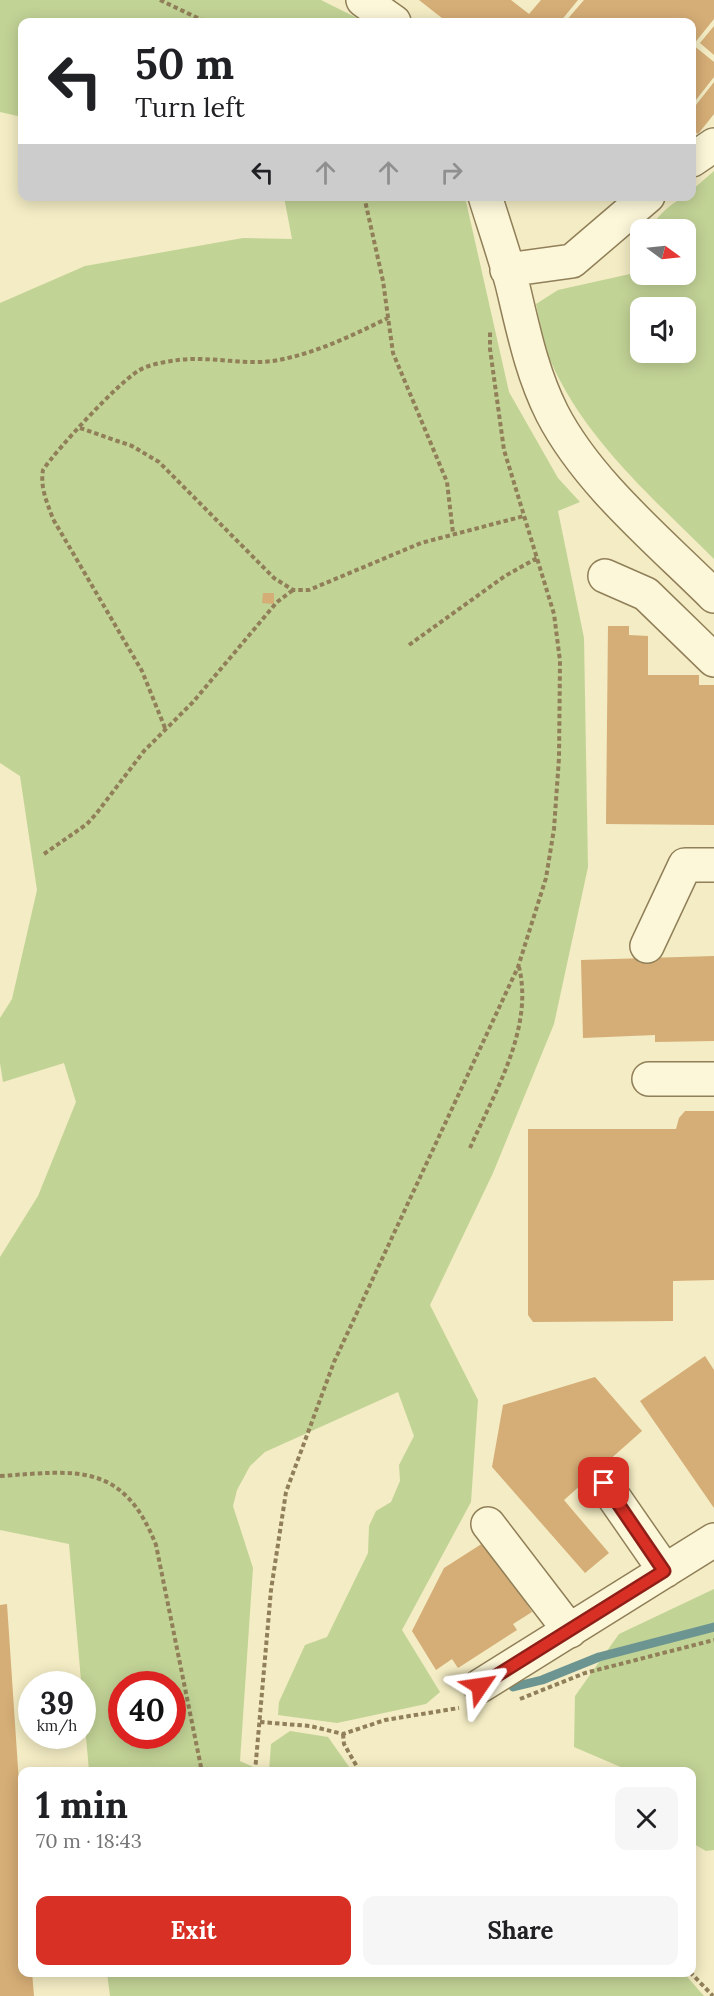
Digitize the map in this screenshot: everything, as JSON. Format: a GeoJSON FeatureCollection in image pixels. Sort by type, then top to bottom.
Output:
{"type":"FeatureCollection","features":[{"type":"Feature","properties":{"kind":"street"},"geometry":{"type":"LineString","coordinates":[[363,0],[388,18]]}},
{"type":"Feature","properties":{"kind":"street"},"geometry":{"type":"LineString","coordinates":[[696,157],[714,145]]}},
{"type":"Feature","properties":{"kind":"street"},"geometry":{"type":"LineString","coordinates":[[486,201],[534,372],[553,414],[574,449],[601,483],[711,594],[681,625]]}},
{"type":"Feature","properties":{"kind":"street"},"geometry":{"type":"LineString","coordinates":[[509,276],[573,261],[642,201]]}},
{"type":"Feature","properties":{"kind":"street"},"geometry":{"type":"LineString","coordinates":[[605,576],[646,594],[681,625],[714,660]]}},
{"type":"Feature","properties":{"kind":"street"},"geometry":{"type":"LineString","coordinates":[[647,946],[685,865],[714,865]]}},
{"type":"Feature","properties":{"kind":"street"},"geometry":{"type":"LineString","coordinates":[[649,1079],[714,1079]]}},
{"type":"Feature","properties":{"kind":"street"},"geometry":{"type":"LineString","coordinates":[[604,1483],[664,1571]]}},
{"type":"Feature","properties":{"kind":"street"},"geometry":{"type":"LineString","coordinates":[[488,1524],[570,1631]]}},
{"type":"Feature","properties":{"kind":"street"},"geometry":{"type":"LineString","coordinates":[[480,1686],[714,1540]]}},
{"type":"Feature","properties":{"kind":"path"},"geometry":{"type":"LineString","coordinates":[[160,0],[198,18]]}},
{"type":"Feature","properties":{"kind":"path"},"geometry":{"type":"LineString","coordinates":[[365,201],[383,281],[393,353],[447,482],[453,533]]}},
{"type":"Feature","properties":{"kind":"path"},"geometry":{"type":"LineString","coordinates":[[165,728],[142,671],[53,519],[44,496],[42,480],[44,470],[80,428],[130,378],[152,365],[194,359],[250,363],[302,355],[338,342],[388,318]]}},
{"type":"Feature","properties":{"kind":"path"},"geometry":{"type":"LineString","coordinates":[[255,1767],[276,1545],[286,1492],[334,1362],[518,967],[546,878],[554,829],[559,758],[560,661],[554,614],[504,450],[490,349],[489,324]]}},
{"type":"Feature","properties":{"kind":"path"},"geometry":{"type":"LineString","coordinates":[[80,428],[132,446],[159,462],[274,578],[293,590]]}},
{"type":"Feature","properties":{"kind":"path"},"geometry":{"type":"LineString","coordinates":[[44,854],[92,819],[165,728],[193,702],[277,602],[293,590],[321,587],[385,557],[453,533],[524,516]]}},
{"type":"Feature","properties":{"kind":"path"},"geometry":{"type":"LineString","coordinates":[[409,645],[505,576],[537,558]]}},
{"type":"Feature","properties":{"kind":"path"},"geometry":{"type":"LineString","coordinates":[[470,1148],[514,1047],[524,989],[518,967]]}},
{"type":"Feature","properties":{"kind":"path"},"geometry":{"type":"LineString","coordinates":[[0,1476],[72,1472],[98,1477],[116,1486],[135,1504],[148,1523],[156,1545],[201,1767]]}},
{"type":"Feature","properties":{"kind":"path"},"geometry":{"type":"LineString","coordinates":[[343,1734],[344,1744],[357,1767]]}},
{"type":"Feature","properties":{"kind":"path"},"geometry":{"type":"LineString","coordinates":[[695,1977],[712,1996]]}},
{"type":"Feature","properties":{"kind":"green space"},"geometry":{"type":"Polygon","coordinates":[[[0,0],[321,0],[357,18],[18,18],[18,116],[0,112],[0,0]]]}},
{"type":"Feature","properties":{"kind":"green space"},"geometry":{"type":"Polygon","coordinates":[[[714,171],[714,559],[623,468],[583,418],[548,355],[536,304],[558,290],[630,274],[630,285],[696,285],[696,219],[657,219],[677,201],[696,201],[696,187],[714,171]]]}},
{"type":"Feature","properties":{"kind":"green space"},"geometry":{"type":"Polygon","coordinates":[[[285,201],[466,201],[509,392],[558,478],[580,502],[558,511],[584,638],[588,867],[554,1024],[493,1173],[430,1305],[478,1400],[471,1502],[402,1630],[440,1692],[426,1704],[337,1723],[278,1715],[279,1702],[305,1645],[327,1637],[368,1553],[369,1526],[376,1511],[391,1502],[400,1481],[399,1465],[414,1436],[398,1392],[265,1452],[250,1466],[237,1490],[233,1506],[253,1568],[240,1761],[253,1767],[89,1767],[87,1749],[96,1749],[96,1671],[80,1671],[69,1544],[0,1530],[0,1257],[38,1196],[76,1102],[64,1063],[3,1082],[0,1063],[0,1018],[12,999],[37,890],[20,776],[0,763],[0,303],[85,266],[243,238],[292,239],[285,201]]]}},
{"type":"Feature","properties":{"kind":"green space"},"geometry":{"type":"Polygon","coordinates":[[[714,1589],[714,1850],[706,1851],[696,1845],[696,1767],[621,1767],[574,1747],[575,1696],[619,1634],[714,1589]]]}},
{"type":"Feature","properties":{"kind":"green space"},"geometry":{"type":"Polygon","coordinates":[[[290,1731],[328,1737],[349,1767],[269,1767],[271,1744],[290,1731]]]}},
{"type":"Feature","properties":{"kind":"green space"},"geometry":{"type":"Polygon","coordinates":[[[108,1977],[687,1977],[704,1996],[110,1996],[108,1977]]]}},
{"type":"Feature","properties":{"kind":"building"},"geometry":{"type":"Polygon","coordinates":[[[419,0],[511,0],[529,14],[541,0],[578,0],[563,18],[442,18],[419,0]]]}},
{"type":"Feature","properties":{"kind":"building"},"geometry":{"type":"Polygon","coordinates":[[[584,0],[714,0],[714,19],[696,41],[696,18],[568,18],[584,0]]]}},
{"type":"Feature","properties":{"kind":"building"},"geometry":{"type":"Polygon","coordinates":[[[714,26],[714,55],[700,43],[714,26]]]}},
{"type":"Feature","properties":{"kind":"building"},"geometry":{"type":"Polygon","coordinates":[[[696,47],[714,62],[714,77],[696,100],[696,47]]]}},
{"type":"Feature","properties":{"kind":"building"},"geometry":{"type":"Polygon","coordinates":[[[714,82],[714,114],[698,134],[696,132],[696,105],[714,82]]]}},
{"type":"Feature","properties":{"kind":"building"},"geometry":{"type":"Polygon","coordinates":[[[263,593],[274,593],[274,604],[262,603],[263,593]]]}},
{"type":"Feature","properties":{"kind":"building"},"geometry":{"type":"Polygon","coordinates":[[[608,626],[629,626],[629,635],[648,636],[648,675],[699,675],[699,685],[714,685],[714,825],[606,824],[608,626]]]}},
{"type":"Feature","properties":{"kind":"building"},"geometry":{"type":"Polygon","coordinates":[[[714,956],[714,1041],[655,1042],[655,1035],[583,1038],[581,960],[714,956]]]}},
{"type":"Feature","properties":{"kind":"building"},"geometry":{"type":"Polygon","coordinates":[[[685,1111],[714,1111],[714,1280],[673,1281],[673,1321],[533,1322],[528,1315],[528,1129],[676,1129],[679,1118],[685,1111]]]}},
{"type":"Feature","properties":{"kind":"building"},"geometry":{"type":"Polygon","coordinates":[[[705,1356],[714,1370],[714,1508],[640,1401],[705,1356]]]}},
{"type":"Feature","properties":{"kind":"building"},"geometry":{"type":"Polygon","coordinates":[[[595,1377],[642,1431],[564,1500],[609,1553],[585,1573],[492,1467],[503,1405],[595,1377]]]}},
{"type":"Feature","properties":{"kind":"building"},"geometry":{"type":"Polygon","coordinates":[[[483,1543],[498,1565],[501,1563],[532,1612],[513,1624],[517,1630],[458,1668],[452,1659],[436,1670],[412,1631],[444,1568],[483,1543]]]}},
{"type":"Feature","properties":{"kind":"building"},"geometry":{"type":"Polygon","coordinates":[[[7,1604],[18,1768],[18,1977],[32,1977],[34,1996],[0,1996],[0,1605],[7,1604]]]}},
{"type":"Feature","properties":{"kind":"waterway"},"geometry":{"type":"LineString","coordinates":[[513,1687],[542,1680],[599,1657],[714,1627]]}},
{"type":"Feature","properties":{"kind":"route"},"geometry":{"type":"LineString","coordinates":[[480,1686],[664,1571],[604,1483]]}}]}
